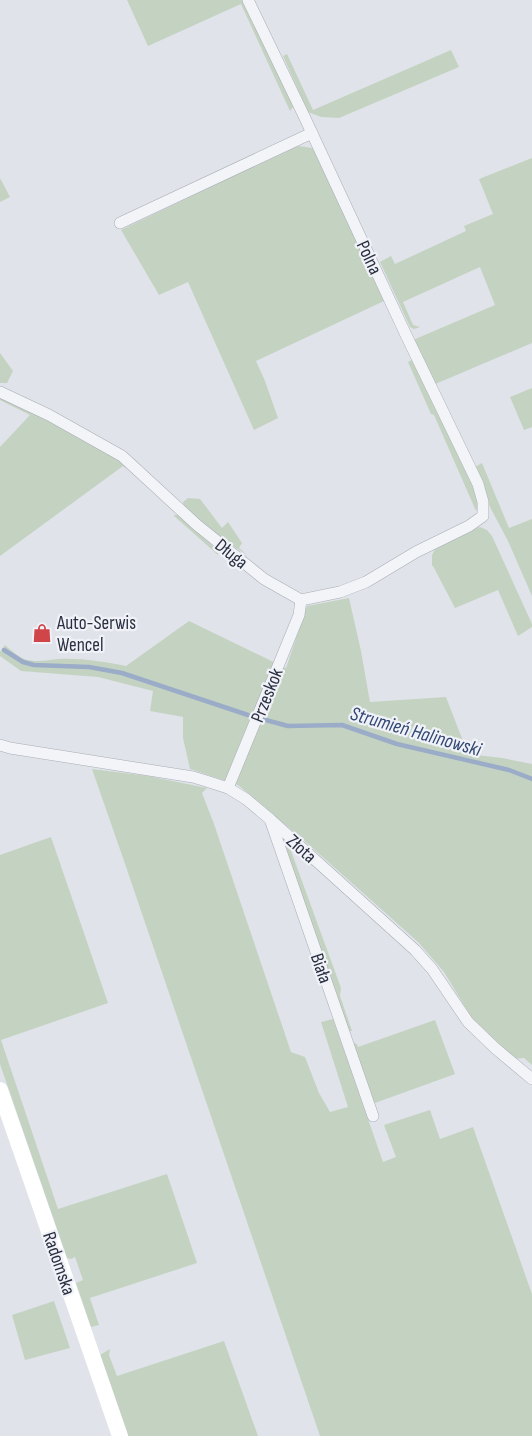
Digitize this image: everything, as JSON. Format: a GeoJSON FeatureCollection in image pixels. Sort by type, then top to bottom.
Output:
{"type":"FeatureCollection","features":[{"type":"Feature","properties":{"kind":"street","name":"Polna"},"geometry":{"type":"LineString","coordinates":[[248,0],[478,484],[483,502],[483,516],[469,526],[416,552],[366,582],[340,592],[301,600]]}},
{"type":"Feature","properties":{"kind":"street"},"geometry":{"type":"LineString","coordinates":[[120,223],[312,132]]}},
{"type":"Feature","properties":{"kind":"street","name":"Długa"},"geometry":{"type":"LineString","coordinates":[[0,392],[49,415],[122,456],[204,531],[264,579],[301,600]]}},
{"type":"Feature","properties":{"kind":"street","name":"Przeskok"},"geometry":{"type":"LineString","coordinates":[[228,788],[298,615],[301,600]]}},
{"type":"Feature","properties":{"kind":"street","name":"Złota"},"geometry":{"type":"LineString","coordinates":[[0,745],[192,777],[228,788],[246,799],[415,950],[432,969],[468,1022],[532,1079]]}},
{"type":"Feature","properties":{"kind":"street","name":"Biała"},"geometry":{"type":"LineString","coordinates":[[271,820],[373,1116]]}},
{"type":"Feature","properties":{"kind":"street","name":"Radomska"},"geometry":{"type":"LineString","coordinates":[[0,1090],[120,1436]]}},
{"type":"Feature","properties":{"kind":"green space"},"geometry":{"type":"Polygon","coordinates":[[[127,0],[243,0],[294,106],[290,111],[241,4],[148,46],[127,0]]]}},
{"type":"Feature","properties":{"kind":"green space"},"geometry":{"type":"Polygon","coordinates":[[[451,50],[459,67],[339,118],[321,117],[308,112],[283,56],[287,54],[313,110],[451,50]]]}},
{"type":"Feature","properties":{"kind":"green space"},"geometry":{"type":"Polygon","coordinates":[[[299,146],[312,148],[315,151],[384,301],[256,361],[278,418],[254,430],[188,282],[159,295],[121,230],[299,146]]]}},
{"type":"Feature","properties":{"kind":"green space"},"geometry":{"type":"Polygon","coordinates":[[[532,158],[532,343],[433,385],[413,340],[495,305],[480,267],[403,302],[413,325],[420,327],[414,329],[410,327],[380,262],[391,256],[395,264],[466,231],[464,226],[493,214],[479,179],[532,158]]]}},
{"type":"Feature","properties":{"kind":"green space"},"geometry":{"type":"Polygon","coordinates":[[[0,178],[10,197],[0,202],[0,178]]]}},
{"type":"Feature","properties":{"kind":"green space"},"geometry":{"type":"Polygon","coordinates":[[[0,353],[13,371],[7,383],[0,383],[0,353]]]}},
{"type":"Feature","properties":{"kind":"green space"},"geometry":{"type":"Polygon","coordinates":[[[412,360],[476,491],[478,508],[476,511],[434,415],[431,414],[408,362],[412,360]]]}},
{"type":"Feature","properties":{"kind":"green space"},"geometry":{"type":"Polygon","coordinates":[[[532,388],[532,427],[524,430],[510,397],[532,388]]]}},
{"type":"Feature","properties":{"kind":"green space"},"geometry":{"type":"Polygon","coordinates":[[[0,397],[89,441],[129,466],[127,469],[123,466],[0,556],[0,447],[30,415],[0,400],[0,397]]]}},
{"type":"Feature","properties":{"kind":"green space"},"geometry":{"type":"Polygon","coordinates":[[[482,463],[509,528],[532,519],[532,596],[508,541],[490,507],[475,467],[482,463]]]}},
{"type":"Feature","properties":{"kind":"green space"},"geometry":{"type":"Polygon","coordinates":[[[188,498],[200,499],[222,528],[228,522],[242,543],[239,548],[247,555],[217,536],[184,507],[183,502],[188,498]]]}},
{"type":"Feature","properties":{"kind":"green space"},"geometry":{"type":"Polygon","coordinates":[[[173,515],[179,515],[218,551],[218,555],[173,515]]]}},
{"type":"Feature","properties":{"kind":"green space"},"geometry":{"type":"Polygon","coordinates":[[[480,527],[487,530],[492,536],[532,624],[532,627],[518,636],[498,590],[455,608],[432,566],[432,555],[437,545],[472,528],[480,527]]]}},
{"type":"Feature","properties":{"kind":"green space"},"geometry":{"type":"Polygon","coordinates":[[[349,598],[370,702],[446,697],[468,754],[532,764],[532,1065],[524,1058],[513,1059],[473,1020],[444,972],[418,942],[299,836],[238,785],[190,769],[183,738],[183,717],[150,711],[153,691],[98,677],[21,671],[0,656],[0,652],[5,645],[19,656],[28,660],[76,659],[126,666],[189,621],[286,668],[307,606],[349,598]]]}},
{"type":"Feature","properties":{"kind":"green space"},"geometry":{"type":"Polygon","coordinates":[[[92,769],[148,776],[207,788],[202,793],[291,1052],[305,1057],[319,1093],[330,1112],[348,1107],[321,1022],[333,1019],[383,1162],[396,1157],[384,1125],[430,1110],[440,1139],[473,1127],[532,1294],[532,1436],[320,1436],[92,769]]]}},
{"type":"Feature","properties":{"kind":"green space"},"geometry":{"type":"Polygon","coordinates":[[[282,836],[287,840],[341,988],[340,996],[352,1031],[348,1031],[282,836]]]}},
{"type":"Feature","properties":{"kind":"green space"},"geometry":{"type":"Polygon","coordinates":[[[51,837],[108,1003],[1,1040],[58,1209],[167,1174],[197,1263],[90,1298],[99,1325],[91,1327],[76,1283],[83,1280],[75,1257],[67,1258],[0,1064],[0,855],[51,837]]]}},
{"type":"Feature","properties":{"kind":"green space"},"geometry":{"type":"Polygon","coordinates":[[[435,1020],[455,1074],[375,1103],[353,1046],[354,1043],[358,1047],[435,1020]]]}},
{"type":"Feature","properties":{"kind":"green space"},"geometry":{"type":"Polygon","coordinates":[[[54,1301],[70,1348],[25,1360],[12,1315],[54,1301]]]}},
{"type":"Feature","properties":{"kind":"green space"},"geometry":{"type":"Polygon","coordinates":[[[224,1341],[258,1436],[128,1436],[100,1355],[110,1349],[109,1355],[117,1376],[224,1341]]]}},
{"type":"Feature","properties":{"kind":"waterway","name":"Strumień Halinowski"},"geometry":{"type":"LineString","coordinates":[[4,650],[23,662],[34,665],[89,667],[122,673],[248,715]]}},
{"type":"Feature","properties":{"kind":"waterway","name":"Strumień Halinowski"},"geometry":{"type":"LineString","coordinates":[[262,719],[288,726],[342,725],[397,744],[509,770],[532,779]]}},
{"type":"Feature","properties":{"kind":"place","name":"Auto-Serwis Wencel"},"geometry":{"type":"Point","coordinates":[42,633]}}]}
